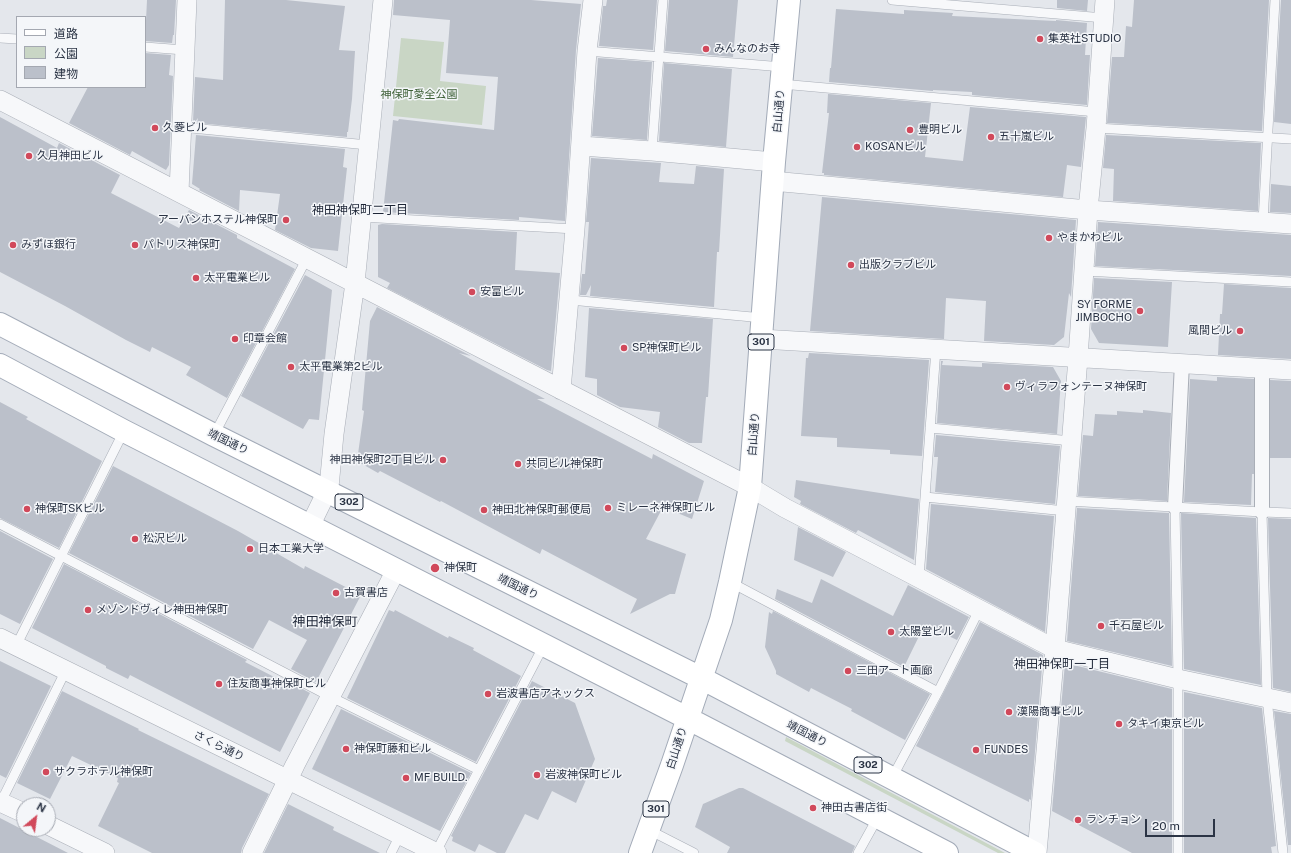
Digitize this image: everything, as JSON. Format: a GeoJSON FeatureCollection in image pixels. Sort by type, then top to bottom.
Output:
{"type":"FeatureCollection","features":[{"type":"Feature","properties":{"kind":"main road","name":"白山通り"},"geometry":{"type":"LineString","coordinates":[[640,853],[672,765],[700,678],[721,620],[750,488],[773,172],[789,0]]}},
{"type":"Feature","properties":{"kind":"main road","name":"靖国通り"},"geometry":{"type":"LineString","coordinates":[[0,324],[214,435],[700,678],[1036,853]]}},
{"type":"Feature","properties":{"kind":"main road"},"geometry":{"type":"LineString","coordinates":[[0,365],[124,431],[687,718],[947,853]]}},
{"type":"Feature","properties":{"kind":"street"},"geometry":{"type":"LineString","coordinates":[[179,192],[187,0]]}},
{"type":"Feature","properties":{"kind":"street"},"geometry":{"type":"LineString","coordinates":[[310,526],[329,487],[334,434],[355,283],[382,0]]}},
{"type":"Feature","properties":{"kind":"street"},"geometry":{"type":"LineString","coordinates":[[561,390],[570,300],[587,51],[593,0]]}},
{"type":"Feature","properties":{"kind":"street"},"geometry":{"type":"LineString","coordinates":[[1036,853],[1072,441],[1088,210],[1097,120],[1104,9]]}},
{"type":"Feature","properties":{"kind":"street"},"geometry":{"type":"LineString","coordinates":[[0,100],[750,488],[784,508],[1055,649],[1178,679],[1291,703]]}},
{"type":"Feature","properties":{"kind":"street"},"geometry":{"type":"LineString","coordinates":[[580,146],[652,151],[773,172],[1088,210],[1291,224]]}},
{"type":"Feature","properties":{"kind":"street"},"geometry":{"type":"LineString","coordinates":[[761,339],[1291,370]]}},
{"type":"Feature","properties":{"kind":"street"},"geometry":{"type":"LineString","coordinates":[[1175,507],[1182,364]]}},
{"type":"Feature","properties":{"kind":"street"},"geometry":{"type":"LineString","coordinates":[[1262,368],[1262,512]]}},
{"type":"Feature","properties":{"kind":"street"},"geometry":{"type":"LineString","coordinates":[[252,853],[396,570]]}},
{"type":"Feature","properties":{"kind":"street","name":"さくら通り"},"geometry":{"type":"LineString","coordinates":[[8,642],[437,853]]}},
{"type":"Feature","properties":{"kind":"street"},"geometry":{"type":"LineString","coordinates":[[1,802],[16,810]]}},
{"type":"Feature","properties":{"kind":"street"},"geometry":{"type":"LineString","coordinates":[[56,829],[105,853]]}},
{"type":"Feature","properties":{"kind":"lane"},"geometry":{"type":"LineString","coordinates":[[652,151],[663,0]]}},
{"type":"Feature","properties":{"kind":"lane"},"geometry":{"type":"LineString","coordinates":[[892,0],[1104,9]]}},
{"type":"Feature","properties":{"kind":"lane"},"geometry":{"type":"LineString","coordinates":[[1263,222],[1275,0]]}},
{"type":"Feature","properties":{"kind":"lane"},"geometry":{"type":"LineString","coordinates":[[0,38],[16,39]]}},
{"type":"Feature","properties":{"kind":"lane"},"geometry":{"type":"LineString","coordinates":[[146,47],[184,50]]}},
{"type":"Feature","properties":{"kind":"lane"},"geometry":{"type":"LineString","coordinates":[[587,51],[659,57],[782,76],[1097,120],[1268,138],[1291,139]]}},
{"type":"Feature","properties":{"kind":"lane"},"geometry":{"type":"LineString","coordinates":[[181,127],[368,145]]}},
{"type":"Feature","properties":{"kind":"lane"},"geometry":{"type":"LineString","coordinates":[[361,217],[575,229]]}},
{"type":"Feature","properties":{"kind":"lane"},"geometry":{"type":"LineString","coordinates":[[214,435],[307,258]]}},
{"type":"Feature","properties":{"kind":"lane"},"geometry":{"type":"LineString","coordinates":[[1084,271],[1291,282]]}},
{"type":"Feature","properties":{"kind":"lane"},"geometry":{"type":"LineString","coordinates":[[570,300],[763,318]]}},
{"type":"Feature","properties":{"kind":"lane"},"geometry":{"type":"LineString","coordinates":[[918,578],[936,349]]}},
{"type":"Feature","properties":{"kind":"lane"},"geometry":{"type":"LineString","coordinates":[[930,428],[1072,441]]}},
{"type":"Feature","properties":{"kind":"lane"},"geometry":{"type":"LineString","coordinates":[[8,642],[62,555],[124,431]]}},
{"type":"Feature","properties":{"kind":"lane"},"geometry":{"type":"LineString","coordinates":[[925,497],[1066,506],[1175,507],[1291,513]]}},
{"type":"Feature","properties":{"kind":"lane"},"geometry":{"type":"LineString","coordinates":[[1175,507],[1178,679],[1178,853]]}},
{"type":"Feature","properties":{"kind":"lane"},"geometry":{"type":"LineString","coordinates":[[1262,512],[1267,698],[1283,853]]}},
{"type":"Feature","properties":{"kind":"lane"},"geometry":{"type":"LineString","coordinates":[[0,524],[62,555],[331,697],[479,770]]}},
{"type":"Feature","properties":{"kind":"lane"},"geometry":{"type":"LineString","coordinates":[[730,582],[938,692]]}},
{"type":"Feature","properties":{"kind":"lane"},"geometry":{"type":"LineString","coordinates":[[892,778],[938,692],[979,610]]}},
{"type":"Feature","properties":{"kind":"lane"},"geometry":{"type":"LineString","coordinates":[[437,853],[544,645]]}},
{"type":"Feature","properties":{"kind":"lane"},"geometry":{"type":"LineString","coordinates":[[1,802],[66,670]]}},
{"type":"Feature","properties":{"kind":"lane"},"geometry":{"type":"LineString","coordinates":[[858,853],[878,817]]}},
{"type":"Feature","properties":{"kind":"lane"},"geometry":{"type":"LineString","coordinates":[[649,830],[694,853]]}},
{"type":"Feature","properties":{"kind":"lane"},"geometry":{"type":"LineString","coordinates":[[391,853],[400,835]]}},
{"type":"Feature","properties":{"kind":"green space","name":"神保町愛全公園"},"geometry":{"type":"Polygon","coordinates":[[[401,38],[444,42],[440,81],[486,86],[482,125],[393,116],[401,38]]]}},
{"type":"Feature","properties":{"kind":"green space"},"geometry":{"type":"Polygon","coordinates":[[[786,737],[1005,853],[998,853],[785,741],[786,737]]]}},
{"type":"Feature","properties":{"kind":"building"},"geometry":{"type":"Polygon","coordinates":[[[147,0],[176,0],[174,35],[172,43],[146,41],[147,0]]]}},
{"type":"Feature","properties":{"kind":"building"},"geometry":{"type":"Polygon","coordinates":[[[225,0],[286,0],[345,6],[339,50],[355,51],[352,99],[347,137],[197,123],[198,118],[195,122],[193,122],[195,77],[223,80],[225,0]]]}},
{"type":"Feature","properties":{"kind":"building"},"geometry":{"type":"Polygon","coordinates":[[[394,0],[531,0],[581,4],[576,50],[565,221],[519,217],[519,220],[383,212],[393,120],[398,121],[399,119],[494,130],[498,77],[446,73],[450,20],[393,15],[394,0]]]}},
{"type":"Feature","properties":{"kind":"building"},"geometry":{"type":"Polygon","coordinates":[[[607,0],[657,0],[653,50],[599,46],[603,6],[606,6],[607,0]]]}},
{"type":"Feature","properties":{"kind":"building"},"geometry":{"type":"Polygon","coordinates":[[[669,0],[738,0],[733,57],[665,51],[669,0]]]}},
{"type":"Feature","properties":{"kind":"building"},"geometry":{"type":"Polygon","coordinates":[[[1057,0],[1088,0],[1087,11],[1057,8],[1057,0]]]}},
{"type":"Feature","properties":{"kind":"building"},"geometry":{"type":"Polygon","coordinates":[[[1134,0],[1269,0],[1262,131],[1107,123],[1112,57],[1124,57],[1126,26],[1132,27],[1134,0]]]}},
{"type":"Feature","properties":{"kind":"building"},"geometry":{"type":"Polygon","coordinates":[[[1281,0],[1291,0],[1291,124],[1274,122],[1281,0]]]}},
{"type":"Feature","properties":{"kind":"building"},"geometry":{"type":"Polygon","coordinates":[[[836,9],[904,14],[904,10],[953,13],[952,16],[1056,20],[1087,23],[1085,55],[1090,55],[1087,105],[972,95],[972,92],[933,91],[829,82],[836,9]]]}},
{"type":"Feature","properties":{"kind":"building"},"geometry":{"type":"Polygon","coordinates":[[[146,53],[171,55],[169,75],[173,76],[169,165],[166,170],[132,151],[130,155],[69,123],[87,88],[146,88],[146,53]]]}},
{"type":"Feature","properties":{"kind":"building"},"geometry":{"type":"Polygon","coordinates":[[[598,58],[652,62],[647,140],[592,136],[598,58]]]}},
{"type":"Feature","properties":{"kind":"building"},"geometry":{"type":"Polygon","coordinates":[[[664,63],[732,69],[726,147],[659,141],[664,63]]]}},
{"type":"Feature","properties":{"kind":"building"},"geometry":{"type":"Polygon","coordinates":[[[828,94],[931,103],[925,157],[963,161],[970,107],[1086,117],[1081,167],[1067,165],[1063,197],[824,175],[824,173],[822,173],[829,113],[827,113],[828,94]]]}},
{"type":"Feature","properties":{"kind":"building"},"geometry":{"type":"Polygon","coordinates":[[[0,117],[57,148],[59,143],[120,175],[111,193],[179,228],[189,210],[237,235],[237,238],[295,269],[227,398],[186,375],[191,367],[152,347],[150,352],[0,272],[0,117]]]}},
{"type":"Feature","properties":{"kind":"building"},"geometry":{"type":"Polygon","coordinates":[[[196,135],[345,149],[343,167],[347,168],[338,251],[311,248],[275,230],[280,194],[240,190],[239,211],[199,190],[200,189],[192,184],[196,135]]]}},
{"type":"Feature","properties":{"kind":"building"},"geometry":{"type":"Polygon","coordinates":[[[1106,135],[1261,143],[1258,211],[1113,201],[1114,169],[1103,168],[1106,135]]]}},
{"type":"Feature","properties":{"kind":"building"},"geometry":{"type":"Polygon","coordinates":[[[591,158],[661,163],[659,182],[694,184],[696,166],[724,169],[714,307],[590,296],[591,285],[586,295],[580,295],[582,274],[585,274],[589,222],[586,222],[591,158]]]}},
{"type":"Feature","properties":{"kind":"building"},"geometry":{"type":"Polygon","coordinates":[[[1271,184],[1291,186],[1291,213],[1270,212],[1271,184]]]}},
{"type":"Feature","properties":{"kind":"building"},"geometry":{"type":"Polygon","coordinates":[[[822,197],[1076,220],[1071,297],[1069,293],[1064,337],[1054,345],[984,341],[986,301],[946,298],[944,339],[810,331],[822,197]]]}},
{"type":"Feature","properties":{"kind":"building"},"geometry":{"type":"Polygon","coordinates":[[[1098,222],[1291,235],[1291,276],[1095,266],[1098,222]]]}},
{"type":"Feature","properties":{"kind":"building"},"geometry":{"type":"Polygon","coordinates":[[[378,225],[517,232],[515,270],[560,273],[551,371],[387,288],[390,283],[378,277],[378,225]]]}},
{"type":"Feature","properties":{"kind":"building","name":"太平電業第2ビル"},"geometry":{"type":"Polygon","coordinates":[[[305,275],[332,290],[319,420],[309,419],[303,429],[241,396],[305,275]]]}},
{"type":"Feature","properties":{"kind":"building"},"geometry":{"type":"Polygon","coordinates":[[[1094,278],[1172,282],[1168,347],[1099,343],[1091,329],[1094,278]]]}},
{"type":"Feature","properties":{"kind":"building"},"geometry":{"type":"Polygon","coordinates":[[[1224,284],[1291,288],[1291,359],[1218,355],[1220,314],[1222,314],[1224,284]]]}},
{"type":"Feature","properties":{"kind":"building"},"geometry":{"type":"Polygon","coordinates":[[[377,307],[471,356],[459,353],[545,399],[537,399],[652,459],[653,454],[704,481],[692,519],[663,507],[646,539],[686,554],[675,594],[670,594],[630,614],[637,599],[542,549],[540,554],[441,501],[440,502],[380,471],[378,473],[357,461],[364,411],[362,410],[370,321],[377,307]]]}},
{"type":"Feature","properties":{"kind":"building"},"geometry":{"type":"Polygon","coordinates":[[[589,308],[713,319],[708,397],[706,397],[702,443],[689,443],[658,427],[660,412],[620,407],[597,395],[597,379],[585,377],[589,308]]]}},
{"type":"Feature","properties":{"kind":"building"},"geometry":{"type":"Polygon","coordinates":[[[809,353],[929,360],[922,456],[890,454],[890,450],[837,447],[837,438],[801,436],[806,358],[808,358],[809,353]]]}},
{"type":"Feature","properties":{"kind":"building"},"geometry":{"type":"Polygon","coordinates":[[[941,361],[943,361],[942,365],[982,367],[982,363],[1053,367],[1061,381],[1057,434],[937,423],[941,361]]]}},
{"type":"Feature","properties":{"kind":"building"},"geometry":{"type":"Polygon","coordinates":[[[1217,377],[1254,379],[1254,474],[1252,474],[1251,505],[1184,502],[1190,379],[1217,381],[1217,377]]]}},
{"type":"Feature","properties":{"kind":"building"},"geometry":{"type":"Polygon","coordinates":[[[1270,380],[1291,381],[1291,458],[1270,458],[1270,380]]]}},
{"type":"Feature","properties":{"kind":"building"},"geometry":{"type":"Polygon","coordinates":[[[0,402],[28,417],[26,419],[102,461],[59,548],[0,518],[0,402]]]}},
{"type":"Feature","properties":{"kind":"building"},"geometry":{"type":"Polygon","coordinates":[[[1143,410],[1171,413],[1167,501],[1078,496],[1083,435],[1093,436],[1095,414],[1117,415],[1117,411],[1143,413],[1143,410]]]}},
{"type":"Feature","properties":{"kind":"building"},"geometry":{"type":"Polygon","coordinates":[[[936,435],[1060,446],[1055,504],[935,492],[938,457],[934,457],[936,435]]]}},
{"type":"Feature","properties":{"kind":"building"},"geometry":{"type":"Polygon","coordinates":[[[113,466],[238,531],[304,569],[305,566],[361,595],[316,682],[291,669],[307,640],[269,620],[253,649],[69,553],[113,466]]]}},
{"type":"Feature","properties":{"kind":"building"},"geometry":{"type":"Polygon","coordinates":[[[796,480],[919,499],[914,560],[858,530],[856,533],[800,504],[801,501],[794,497],[796,480]]]}},
{"type":"Feature","properties":{"kind":"building"},"geometry":{"type":"Polygon","coordinates":[[[931,504],[1054,516],[1045,632],[926,569],[931,504]]]}},
{"type":"Feature","properties":{"kind":"building"},"geometry":{"type":"Polygon","coordinates":[[[1077,508],[1169,513],[1172,666],[1067,641],[1077,508]]]}},
{"type":"Feature","properties":{"kind":"building"},"geometry":{"type":"Polygon","coordinates":[[[1181,513],[1256,518],[1261,685],[1184,669],[1181,513]]]}},
{"type":"Feature","properties":{"kind":"building"},"geometry":{"type":"Polygon","coordinates":[[[1268,518],[1291,519],[1291,692],[1273,688],[1268,518]]]}},
{"type":"Feature","properties":{"kind":"building"},"geometry":{"type":"Polygon","coordinates":[[[798,527],[846,552],[833,577],[794,560],[798,527]]]}},
{"type":"Feature","properties":{"kind":"building"},"geometry":{"type":"Polygon","coordinates":[[[0,531],[53,559],[20,624],[0,614],[0,531]]]}},
{"type":"Feature","properties":{"kind":"building"},"geometry":{"type":"Polygon","coordinates":[[[64,564],[247,660],[245,662],[284,682],[286,680],[310,693],[280,752],[130,675],[128,679],[106,668],[106,666],[32,628],[64,564]]]}},
{"type":"Feature","properties":{"kind":"building"},"geometry":{"type":"Polygon","coordinates":[[[821,579],[893,616],[908,585],[969,617],[957,640],[928,626],[927,628],[924,626],[904,667],[775,599],[777,589],[812,603],[821,579]]]}},
{"type":"Feature","properties":{"kind":"building"},"geometry":{"type":"Polygon","coordinates":[[[389,610],[394,612],[395,610],[448,638],[449,636],[474,648],[473,650],[521,676],[476,762],[347,698],[389,610]]]}},
{"type":"Feature","properties":{"kind":"building"},"geometry":{"type":"Polygon","coordinates":[[[773,611],[930,694],[905,740],[851,711],[852,709],[811,688],[809,692],[776,674],[765,647],[769,612],[772,614],[773,611]]]}},
{"type":"Feature","properties":{"kind":"building"},"geometry":{"type":"Polygon","coordinates":[[[980,622],[1043,655],[1031,800],[1029,799],[1029,802],[916,746],[980,622]]]}},
{"type":"Feature","properties":{"kind":"building"},"geometry":{"type":"Polygon","coordinates":[[[0,661],[51,686],[6,778],[0,775],[0,661]]]}},
{"type":"Feature","properties":{"kind":"building","name":"タキイ東京ビル"},"geometry":{"type":"Polygon","coordinates":[[[1065,663],[1172,689],[1172,853],[1132,853],[1052,811],[1065,663]]]}},
{"type":"Feature","properties":{"kind":"building","name":"岩波神保町ビル"},"geometry":{"type":"Polygon","coordinates":[[[532,681],[575,703],[595,759],[576,803],[552,791],[538,820],[525,814],[505,853],[497,853],[479,844],[475,852],[452,841],[453,837],[451,836],[532,681]]]}},
{"type":"Feature","properties":{"kind":"building"},"geometry":{"type":"Polygon","coordinates":[[[62,691],[269,794],[242,848],[241,853],[152,853],[98,826],[119,783],[117,782],[118,778],[72,756],[51,797],[46,797],[17,783],[62,691]]]}},
{"type":"Feature","properties":{"kind":"building"},"geometry":{"type":"Polygon","coordinates":[[[1184,692],[1262,708],[1276,846],[1271,847],[1272,853],[1184,853],[1184,692]]]}},
{"type":"Feature","properties":{"kind":"building"},"geometry":{"type":"Polygon","coordinates":[[[341,709],[471,773],[440,831],[312,769],[341,709]]]}},
{"type":"Feature","properties":{"kind":"building"},"geometry":{"type":"Polygon","coordinates":[[[1274,711],[1291,714],[1291,845],[1288,845],[1274,711]]]}},
{"type":"Feature","properties":{"kind":"building"},"geometry":{"type":"Polygon","coordinates":[[[739,788],[743,788],[855,846],[852,853],[727,853],[730,847],[695,827],[703,804],[739,788]]]}},
{"type":"Feature","properties":{"kind":"building"},"geometry":{"type":"Polygon","coordinates":[[[288,804],[334,827],[333,830],[380,853],[264,853],[288,804]]]}},
{"type":"Feature","properties":{"kind":"building"},"geometry":{"type":"Polygon","coordinates":[[[0,818],[16,826],[16,837],[37,837],[68,853],[0,853],[0,818]]]}},
{"type":"Feature","properties":{"kind":"place","name":"集英社STUDIO"},"geometry":{"type":"Point","coordinates":[1040,39]}},
{"type":"Feature","properties":{"kind":"place","name":"みんなのお寺"},"geometry":{"type":"Point","coordinates":[706,49]}},
{"type":"Feature","properties":{"kind":"place","name":"久菱ビル"},"geometry":{"type":"Point","coordinates":[155,128]}},
{"type":"Feature","properties":{"kind":"place","name":"豊明ビル"},"geometry":{"type":"Point","coordinates":[910,130]}},
{"type":"Feature","properties":{"kind":"place","name":"五十嵐ビル"},"geometry":{"type":"Point","coordinates":[991,137]}},
{"type":"Feature","properties":{"kind":"place","name":"KOSANビル"},"geometry":{"type":"Point","coordinates":[857,147]}},
{"type":"Feature","properties":{"kind":"place","name":"久月神田ビル"},"geometry":{"type":"Point","coordinates":[29,156]}},
{"type":"Feature","properties":{"kind":"place","name":"アーバンホステル神保町"},"geometry":{"type":"Point","coordinates":[286,220]}},
{"type":"Feature","properties":{"kind":"place","name":"やまかわビル"},"geometry":{"type":"Point","coordinates":[1049,238]}},
{"type":"Feature","properties":{"kind":"place","name":"みずほ銀行"},"geometry":{"type":"Point","coordinates":[13,245]}},
{"type":"Feature","properties":{"kind":"place","name":"パトリス神保町"},"geometry":{"type":"Point","coordinates":[135,245]}},
{"type":"Feature","properties":{"kind":"place","name":"出版クラブビル"},"geometry":{"type":"Point","coordinates":[851,265]}},
{"type":"Feature","properties":{"kind":"place","name":"太平電業ビル"},"geometry":{"type":"Point","coordinates":[196,278]}},
{"type":"Feature","properties":{"kind":"place","name":"安富ビル"},"geometry":{"type":"Point","coordinates":[472,292]}},
{"type":"Feature","properties":{"kind":"place","name":"SY FORME JIMBOCHO"},"geometry":{"type":"Point","coordinates":[1140,311]}},
{"type":"Feature","properties":{"kind":"place","name":"風間ビル"},"geometry":{"type":"Point","coordinates":[1240,331]}},
{"type":"Feature","properties":{"kind":"place","name":"印章会館"},"geometry":{"type":"Point","coordinates":[235,339]}},
{"type":"Feature","properties":{"kind":"place","name":"SP神保町ビル"},"geometry":{"type":"Point","coordinates":[624,348]}},
{"type":"Feature","properties":{"kind":"place","name":"太平電業第2ビル"},"geometry":{"type":"Point","coordinates":[291,367]}},
{"type":"Feature","properties":{"kind":"place","name":"ヴィラフォンテーヌ神保町"},"geometry":{"type":"Point","coordinates":[1007,387]}},
{"type":"Feature","properties":{"kind":"place","name":"神田神保町2丁目ビル"},"geometry":{"type":"Point","coordinates":[443,460]}},
{"type":"Feature","properties":{"kind":"place","name":"共同ビル神保町"},"geometry":{"type":"Point","coordinates":[518,464]}},
{"type":"Feature","properties":{"kind":"place","name":"ミレーネ神保町ビル"},"geometry":{"type":"Point","coordinates":[608,508]}},
{"type":"Feature","properties":{"kind":"place","name":"神保町SKビル"},"geometry":{"type":"Point","coordinates":[27,509]}},
{"type":"Feature","properties":{"kind":"place","name":"神田北神保町郵便局"},"geometry":{"type":"Point","coordinates":[484,510]}},
{"type":"Feature","properties":{"kind":"place","name":"松沢ビル"},"geometry":{"type":"Point","coordinates":[135,539]}},
{"type":"Feature","properties":{"kind":"place","name":"日本工業大学"},"geometry":{"type":"Point","coordinates":[250,549]}},
{"type":"Feature","properties":{"kind":"place","name":"神保町"},"geometry":{"type":"Point","coordinates":[435,568]}},
{"type":"Feature","properties":{"kind":"place","name":"古賀書店"},"geometry":{"type":"Point","coordinates":[336,593]}},
{"type":"Feature","properties":{"kind":"place","name":"メゾンドヴィレ神田神保町"},"geometry":{"type":"Point","coordinates":[88,610]}},
{"type":"Feature","properties":{"kind":"place","name":"千石屋ビル"},"geometry":{"type":"Point","coordinates":[1101,626]}},
{"type":"Feature","properties":{"kind":"place","name":"太陽堂ビル"},"geometry":{"type":"Point","coordinates":[891,632]}},
{"type":"Feature","properties":{"kind":"place","name":"三田アート画廊"},"geometry":{"type":"Point","coordinates":[848,671]}},
{"type":"Feature","properties":{"kind":"place","name":"住友商事神保町ビル"},"geometry":{"type":"Point","coordinates":[219,684]}},
{"type":"Feature","properties":{"kind":"place","name":"岩波書店アネックス"},"geometry":{"type":"Point","coordinates":[488,694]}},
{"type":"Feature","properties":{"kind":"place","name":"漢陽商事ビル"},"geometry":{"type":"Point","coordinates":[1009,712]}},
{"type":"Feature","properties":{"kind":"place","name":"タキイ東京ビル"},"geometry":{"type":"Point","coordinates":[1119,724]}},
{"type":"Feature","properties":{"kind":"place","name":"神保町藤和ビル"},"geometry":{"type":"Point","coordinates":[346,749]}},
{"type":"Feature","properties":{"kind":"place","name":"FUNDES"},"geometry":{"type":"Point","coordinates":[976,750]}},
{"type":"Feature","properties":{"kind":"place","name":"サクラホテル神保町"},"geometry":{"type":"Point","coordinates":[46,772]}},
{"type":"Feature","properties":{"kind":"place","name":"岩波神保町ビル"},"geometry":{"type":"Point","coordinates":[537,775]}},
{"type":"Feature","properties":{"kind":"place","name":"MF BUILD."},"geometry":{"type":"Point","coordinates":[406,778]}},
{"type":"Feature","properties":{"kind":"place","name":"神田古書店街"},"geometry":{"type":"Point","coordinates":[813,808]}},
{"type":"Feature","properties":{"kind":"place","name":"ランチョン"},"geometry":{"type":"Point","coordinates":[1078,820]}},
{"type":"Feature","properties":{"kind":"district","name":"神田神保町二丁目"},"geometry":{"type":"Point","coordinates":[360,210]}},
{"type":"Feature","properties":{"kind":"district","name":"神田神保町"},"geometry":{"type":"Point","coordinates":[325,622]}},
{"type":"Feature","properties":{"kind":"district","name":"神田神保町一丁目"},"geometry":{"type":"Point","coordinates":[1062,664]}}]}
